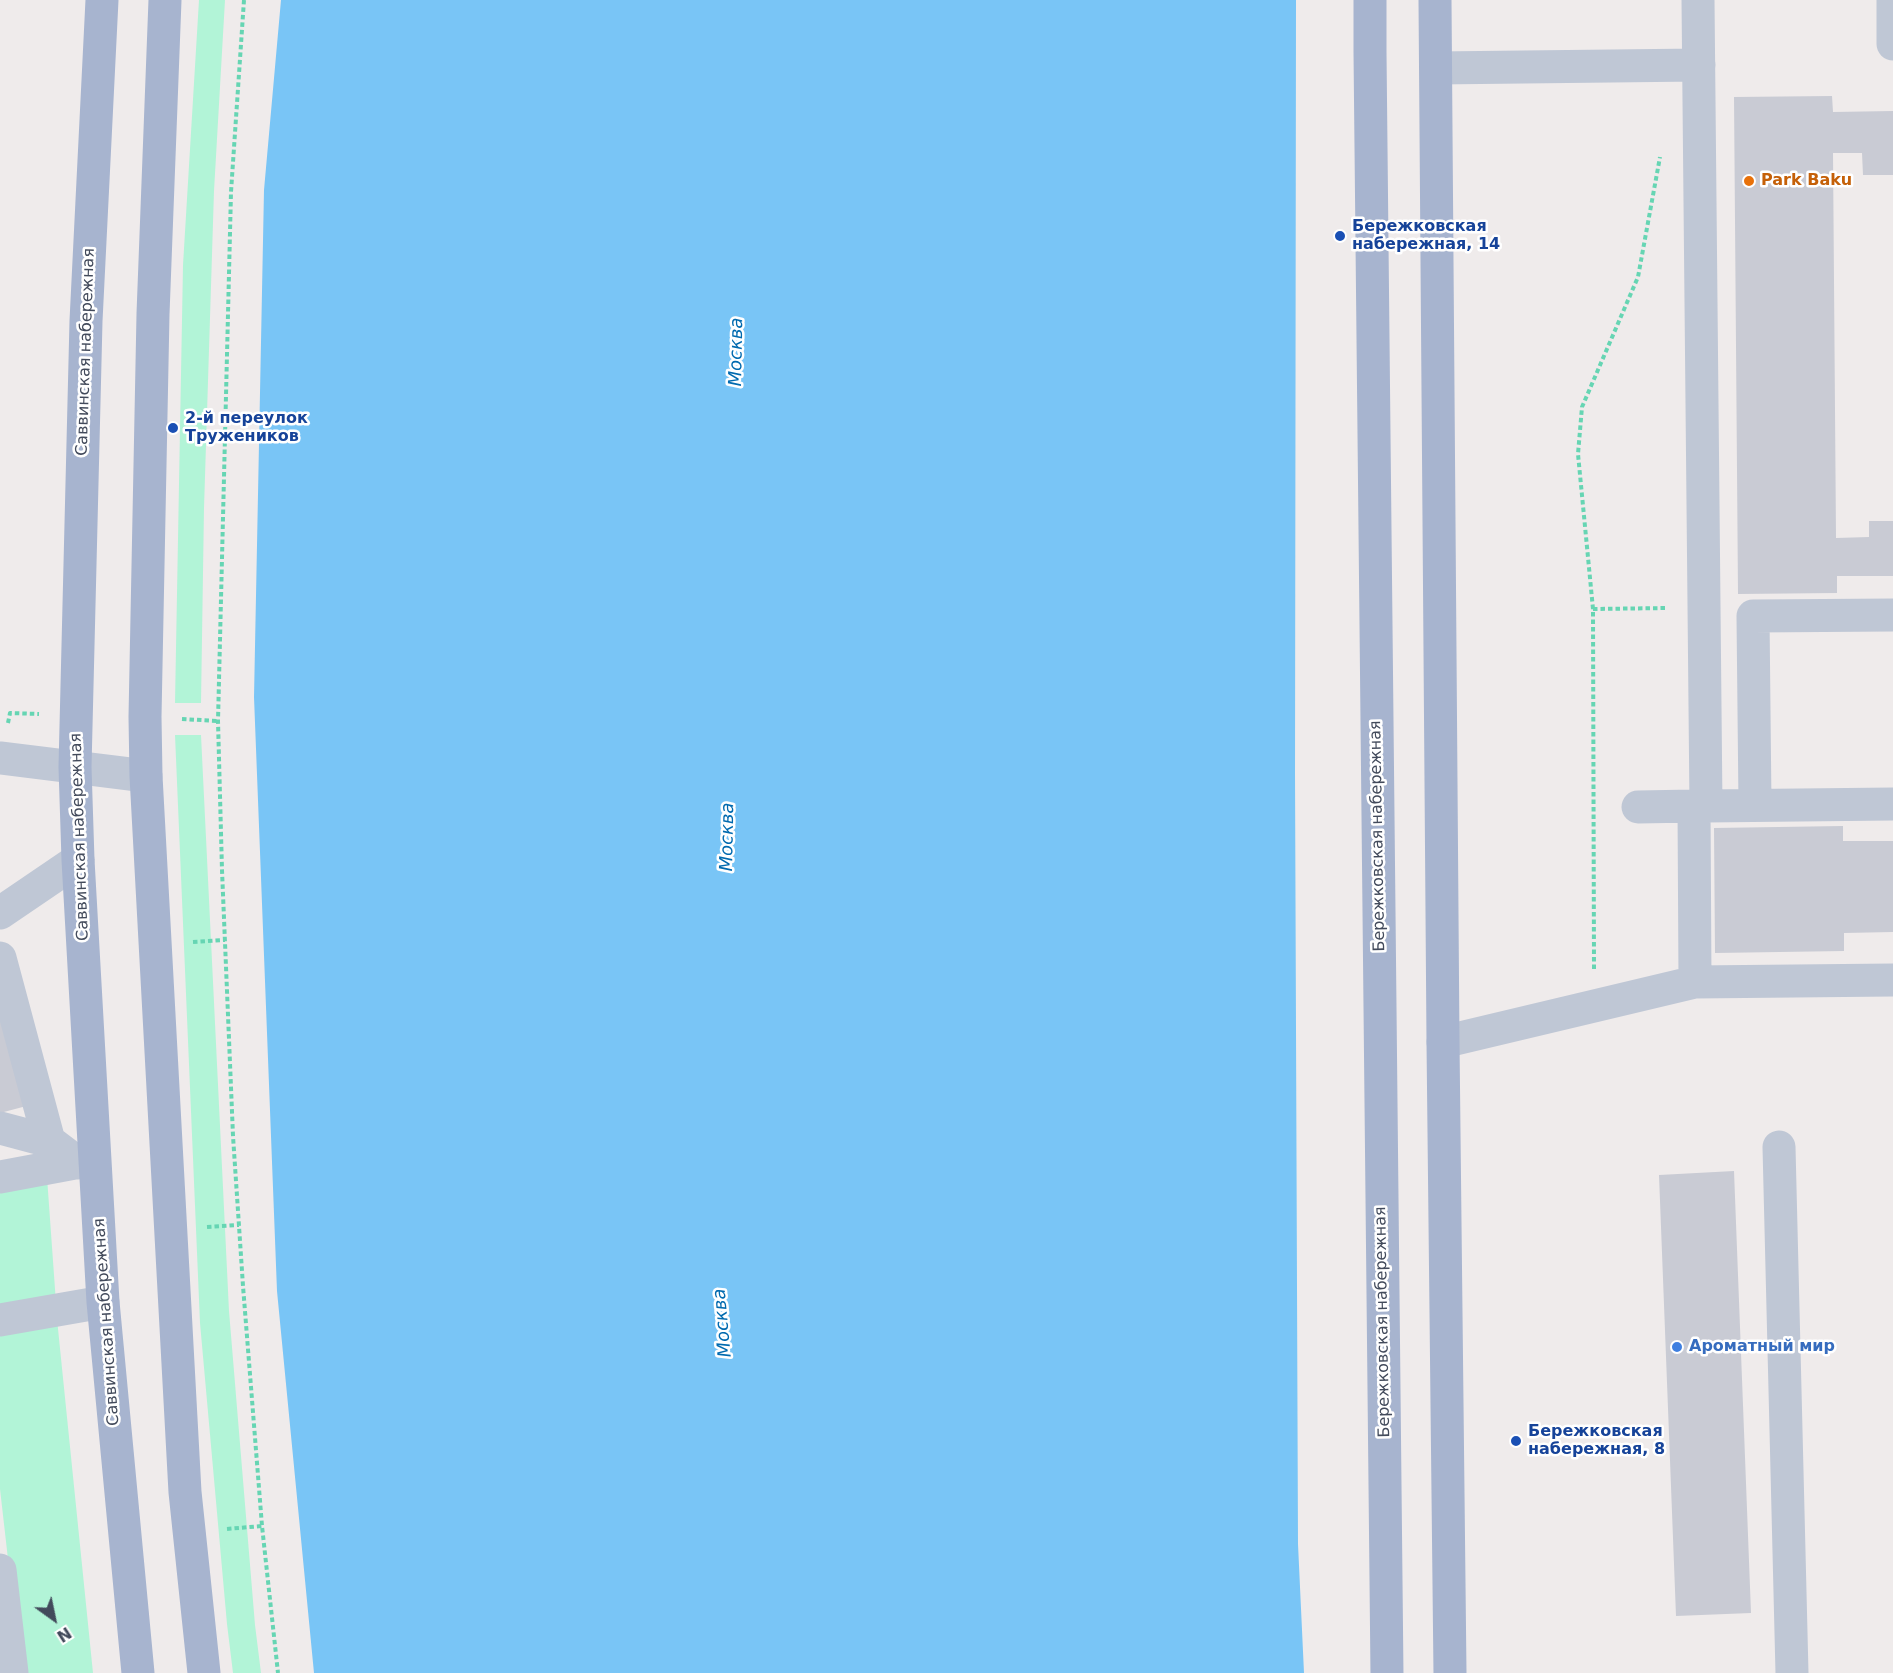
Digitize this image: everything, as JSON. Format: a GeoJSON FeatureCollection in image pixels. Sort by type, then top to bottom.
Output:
{"type":"FeatureCollection","features":[{"type":"Feature","properties":{"kind":"main road","name":"Саввинская набережная"},"geometry":{"type":"LineString","coordinates":[[102,0],[86,321],[75,767],[87,1161],[103,1302],[138,1673]]}},
{"type":"Feature","properties":{"kind":"main road"},"geometry":{"type":"LineString","coordinates":[[165,0],[153,314],[145,717],[146,776],[185,1492],[204,1673]]}},
{"type":"Feature","properties":{"kind":"main road","name":"Бережковская набережная"},"geometry":{"type":"LineString","coordinates":[[1370,0],[1387,1673]]}},
{"type":"Feature","properties":{"kind":"main road"},"geometry":{"type":"LineString","coordinates":[[1435,0],[1450,1673]]}},
{"type":"Feature","properties":{"kind":"street"},"geometry":{"type":"LineString","coordinates":[[1695,982],[1704,607],[1698,0]]}},
{"type":"Feature","properties":{"kind":"street"},"geometry":{"type":"LineString","coordinates":[[1893,0],[1893,44]]}},
{"type":"Feature","properties":{"kind":"street"},"geometry":{"type":"LineString","coordinates":[[1436,68],[1699,64]]}},
{"type":"Feature","properties":{"kind":"street"},"geometry":{"type":"LineString","coordinates":[[1755,805],[1753,616],[1893,615]]}},
{"type":"Feature","properties":{"kind":"street"},"geometry":{"type":"LineString","coordinates":[[0,758],[146,776]]}},
{"type":"Feature","properties":{"kind":"street"},"geometry":{"type":"LineString","coordinates":[[1638,807],[1893,804]]}},
{"type":"Feature","properties":{"kind":"street"},"geometry":{"type":"LineString","coordinates":[[0,913],[78,860]]}},
{"type":"Feature","properties":{"kind":"street"},"geometry":{"type":"LineString","coordinates":[[0,958],[49,1141]]}},
{"type":"Feature","properties":{"kind":"street"},"geometry":{"type":"LineString","coordinates":[[1443,1042],[1695,982],[1893,980]]}},
{"type":"Feature","properties":{"kind":"street"},"geometry":{"type":"LineString","coordinates":[[0,1128],[49,1141],[87,1161]]}},
{"type":"Feature","properties":{"kind":"street"},"geometry":{"type":"LineString","coordinates":[[1779,1147],[1792,1673]]}},
{"type":"Feature","properties":{"kind":"street"},"geometry":{"type":"LineString","coordinates":[[0,1177],[87,1161]]}},
{"type":"Feature","properties":{"kind":"street"},"geometry":{"type":"LineString","coordinates":[[0,1320],[103,1302]]}},
{"type":"Feature","properties":{"kind":"street"},"geometry":{"type":"LineString","coordinates":[[0,1570],[12,1673]]}},
{"type":"Feature","properties":{"kind":"path"},"geometry":{"type":"LineString","coordinates":[[244,0],[231,192],[218,721],[225,940],[239,1225],[262,1526],[278,1673]]}},
{"type":"Feature","properties":{"kind":"path"},"geometry":{"type":"LineString","coordinates":[[1594,1006],[1593,609],[1578,454],[1582,407],[1638,277],[1662,147]]}},
{"type":"Feature","properties":{"kind":"path"},"geometry":{"type":"LineString","coordinates":[[1593,609],[1704,607]]}},
{"type":"Feature","properties":{"kind":"path"},"geometry":{"type":"LineString","coordinates":[[176,719],[218,721]]}},
{"type":"Feature","properties":{"kind":"path"},"geometry":{"type":"LineString","coordinates":[[184,942],[225,940]]}},
{"type":"Feature","properties":{"kind":"path"},"geometry":{"type":"LineString","coordinates":[[199,1227],[239,1225]]}},
{"type":"Feature","properties":{"kind":"path"},"geometry":{"type":"LineString","coordinates":[[222,1530],[262,1526]]}},
{"type":"Feature","properties":{"kind":"green space"},"geometry":{"type":"Polygon","coordinates":[[[199,0],[225,0],[214,191],[204,508],[201,703],[175,703],[183,265],[199,0]]]}},
{"type":"Feature","properties":{"kind":"green space"},"geometry":{"type":"Polygon","coordinates":[[[175,735],[201,735],[229,1311],[261,1673],[233,1673],[227,1624],[200,1323],[175,735]]]}},
{"type":"Feature","properties":{"kind":"green space"},"geometry":{"type":"Polygon","coordinates":[[[47,1177],[56,1303],[0,1312],[0,1185],[47,1177]]]}},
{"type":"Feature","properties":{"kind":"green space"},"geometry":{"type":"Polygon","coordinates":[[[57,1319],[93,1673],[21,1673],[0,1489],[0,1329],[57,1319]]]}},
{"type":"Feature","properties":{"kind":"water","name":"Москва"},"geometry":{"type":"Polygon","coordinates":[[[281,0],[1296,0],[1295,772],[1298,1544],[1304,1673],[314,1673],[277,1291],[254,697],[264,190],[281,0]]]}},
{"type":"Feature","properties":{"kind":"building"},"geometry":{"type":"Polygon","coordinates":[[[1832,96],[1833,112],[1893,111],[1893,175],[1863,175],[1862,153],[1833,153],[1836,538],[1869,537],[1869,521],[1893,521],[1893,576],[1837,576],[1837,593],[1738,594],[1734,97],[1832,96]]]}},
{"type":"Feature","properties":{"kind":"building"},"geometry":{"type":"Polygon","coordinates":[[[1843,826],[1843,841],[1893,841],[1893,932],[1844,933],[1844,951],[1715,953],[1714,828],[1843,826]]]}},
{"type":"Feature","properties":{"kind":"building"},"geometry":{"type":"Polygon","coordinates":[[[0,979],[34,1104],[0,1113],[0,979]]]}},
{"type":"Feature","properties":{"kind":"building"},"geometry":{"type":"Polygon","coordinates":[[[1734,1171],[1751,1613],[1676,1616],[1659,1175],[1734,1171]]]}},
{"type":"Feature","properties":{"kind":"place","name":"Park Baku"},"geometry":{"type":"Point","coordinates":[1749,181]}},
{"type":"Feature","properties":{"kind":"place","name":"Бережковская набережная, 14"},"geometry":{"type":"Point","coordinates":[1340,236]}},
{"type":"Feature","properties":{"kind":"place","name":"2-й переулок Тружеников"},"geometry":{"type":"Point","coordinates":[173,428]}},
{"type":"Feature","properties":{"kind":"place","name":"Ароматный мир"},"geometry":{"type":"Point","coordinates":[1677,1347]}},
{"type":"Feature","properties":{"kind":"place","name":"Бережковская набережная, 8"},"geometry":{"type":"Point","coordinates":[1516,1441]}}]}
